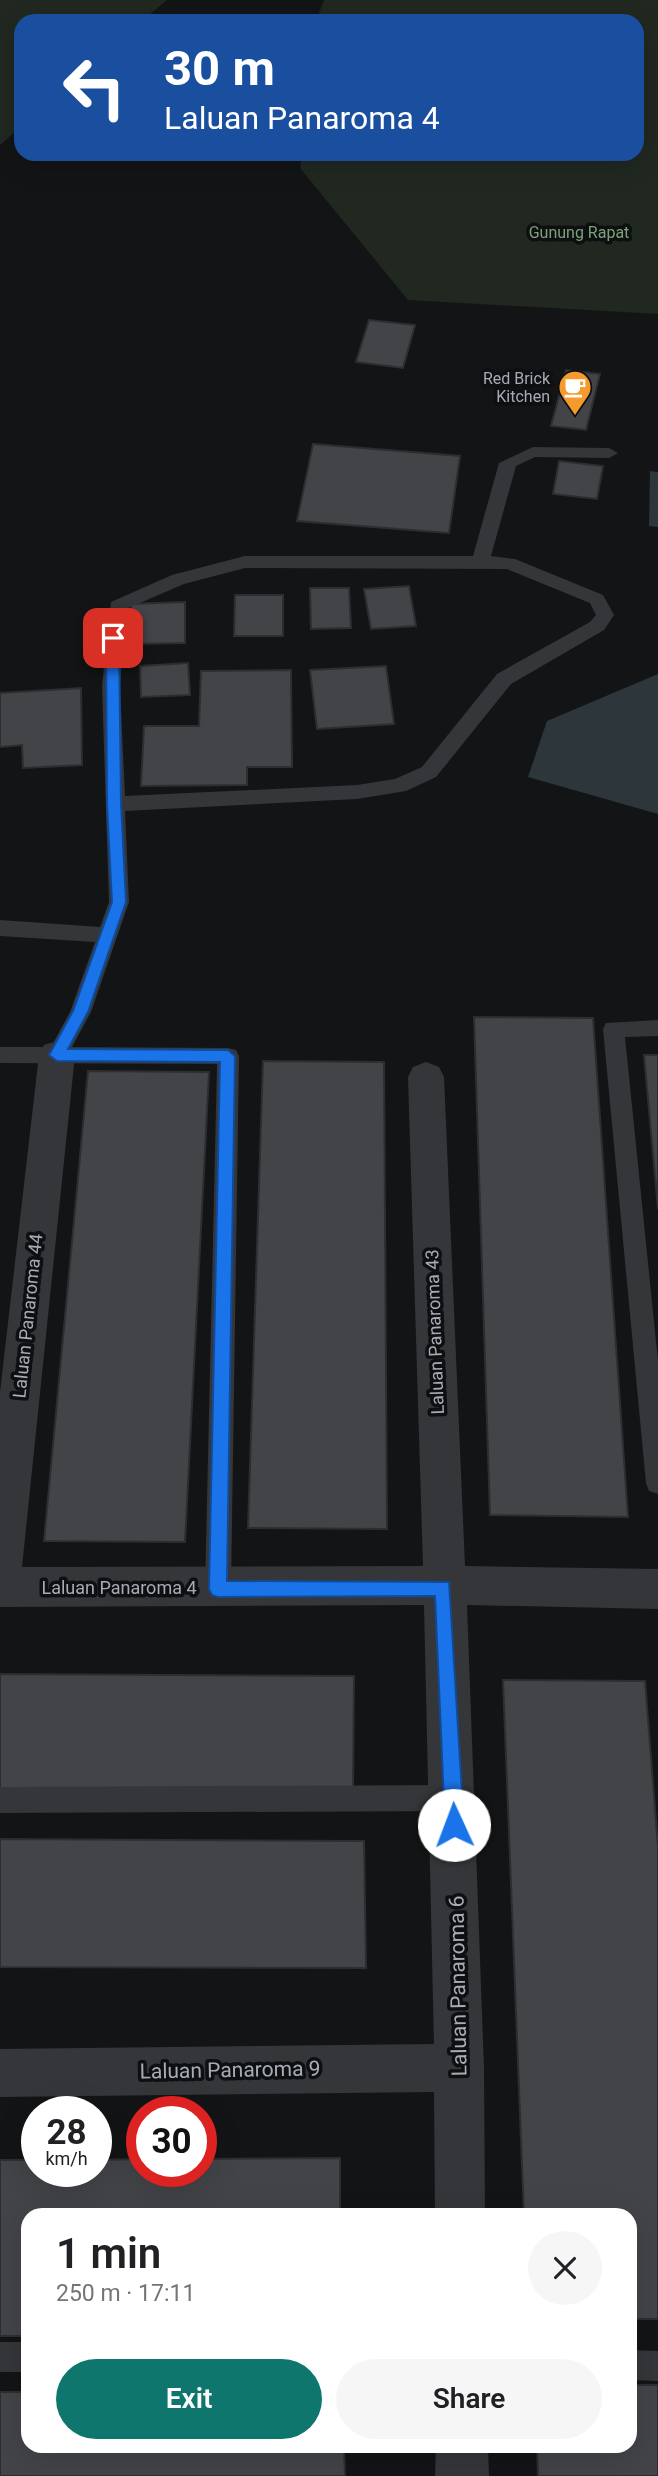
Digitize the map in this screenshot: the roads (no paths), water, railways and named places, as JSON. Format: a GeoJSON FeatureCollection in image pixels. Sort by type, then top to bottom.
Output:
{"type":"FeatureCollection","features":[{"type":"Feature","properties":{"kind":"street","name":"Laluan Panaroma 44"},"geometry":{"type":"LineString","coordinates":[[0,1577],[57,1055]]}},
{"type":"Feature","properties":{"kind":"street","name":"Laluan Panaroma 43"},"geometry":{"type":"LineString","coordinates":[[426,1077],[443,1588]]}},
{"type":"Feature","properties":{"kind":"street","name":"Laluan Panaroma 4"},"geometry":{"type":"LineString","coordinates":[[0,1587],[218,1589],[570,1585],[658,1589]]}},
{"type":"Feature","properties":{"kind":"street","name":"Laluan Panaroma 6"},"geometry":{"type":"LineString","coordinates":[[443,1588],[454,1798],[460,2208]]}},
{"type":"Feature","properties":{"kind":"street","name":"Laluan Panaroma 9"},"geometry":{"type":"LineString","coordinates":[[0,2073],[460,2068]]}},
{"type":"Feature","properties":{"kind":"street"},"geometry":{"type":"LineString","coordinates":[[462,2453],[462,2476]]}},
{"type":"Feature","properties":{"kind":"lane"},"geometry":{"type":"LineString","coordinates":[[481,562],[508,463],[533,452],[609,453]]}},
{"type":"Feature","properties":{"kind":"lane"},"geometry":{"type":"LineString","coordinates":[[57,1055],[80,1012],[119,902],[114,804],[112,664],[117,606],[178,579],[245,562],[481,562],[509,563],[597,599],[605,615],[597,626],[505,680],[490,693],[429,772],[399,786],[357,792],[114,804]]}},
{"type":"Feature","properties":{"kind":"lane"},"geometry":{"type":"LineString","coordinates":[[0,928],[107,935]]}},
{"type":"Feature","properties":{"kind":"lane"},"geometry":{"type":"LineString","coordinates":[[658,1028],[614,1029],[658,1483]]}},
{"type":"Feature","properties":{"kind":"lane"},"geometry":{"type":"LineString","coordinates":[[0,1055],[228,1056],[218,1589]]}},
{"type":"Feature","properties":{"kind":"lane"},"geometry":{"type":"LineString","coordinates":[[0,1800],[454,1798]]}},
{"type":"Feature","properties":{"kind":"lane"},"geometry":{"type":"LineString","coordinates":[[0,2357],[21,2357]]}},
{"type":"Feature","properties":{"kind":"lane"},"geometry":{"type":"LineString","coordinates":[[637,2365],[658,2366]]}},
{"type":"Feature","properties":{"kind":"place","name":"Red Brick Kitchen"},"geometry":{"type":"Point","coordinates":[575,417]}},
{"type":"Feature","properties":{"kind":"park label","name":"Gunung Rapat"},"geometry":{"type":"Point","coordinates":[579,232]}}]}
